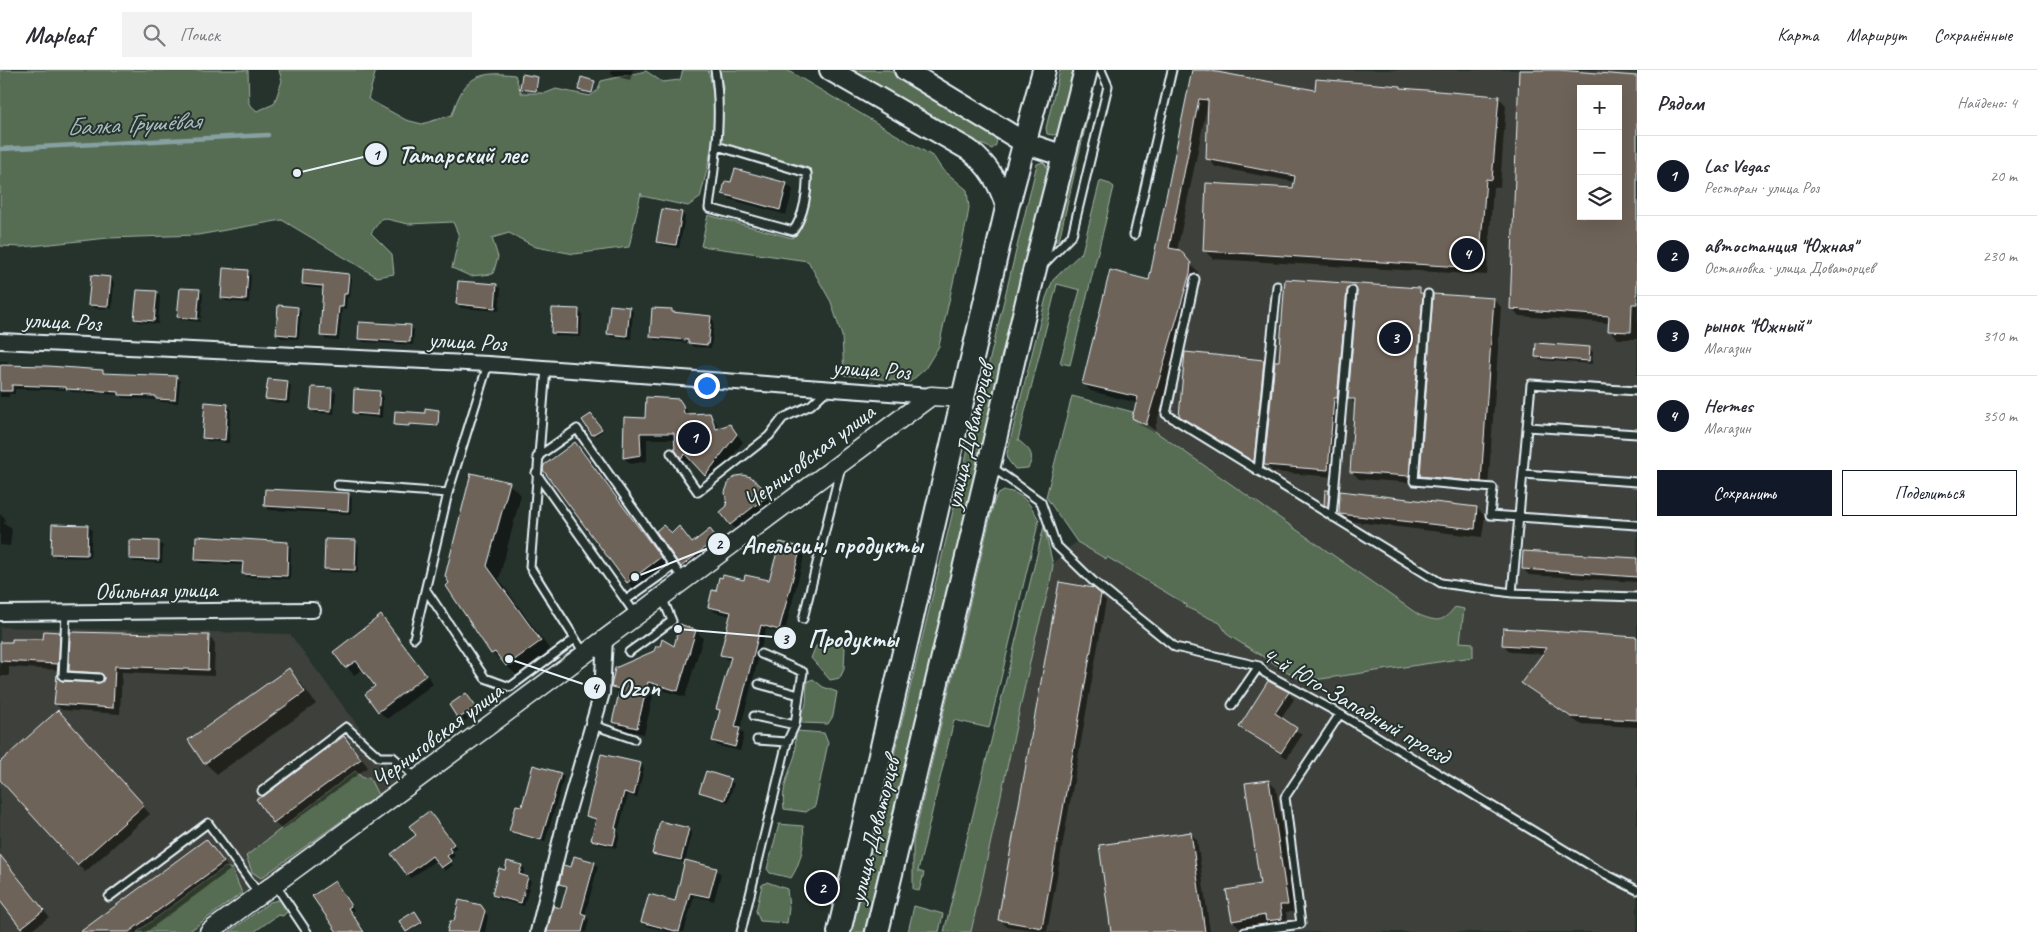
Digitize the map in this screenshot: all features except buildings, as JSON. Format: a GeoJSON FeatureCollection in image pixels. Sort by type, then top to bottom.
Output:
{"type":"FeatureCollection","features":[{"type":"Feature","properties":{"kind":"main road"},"geometry":{"type":"LineString","coordinates":[[830,70],[969,150],[994,175],[1007,208]]}},
{"type":"Feature","properties":{"kind":"main road"},"geometry":{"type":"LineString","coordinates":[[905,70],[1025,143],[1064,156]]}},
{"type":"Feature","properties":{"kind":"main road","name":"улица Доваторцев"},"geometry":{"type":"LineString","coordinates":[[839,932],[1007,208],[1044,70]]}},
{"type":"Feature","properties":{"kind":"main road","name":"улица Доваторцев"},"geometry":{"type":"LineString","coordinates":[[876,932],[1033,276],[1086,70]]}},
{"type":"Feature","properties":{"kind":"street","name":"улица Роз"},"geometry":{"type":"LineString","coordinates":[[0,340],[488,364],[931,396]]}},
{"type":"Feature","properties":{"kind":"street"},"geometry":{"type":"LineString","coordinates":[[931,396],[962,398]]}},
{"type":"Feature","properties":{"kind":"street","name":"Черниговская улица"},"geometry":{"type":"LineString","coordinates":[[209,932],[662,596],[679,573],[842,462],[931,396]]}},
{"type":"Feature","properties":{"kind":"street","name":"Обильная улица"},"geometry":{"type":"LineString","coordinates":[[0,614],[313,610]]}},
{"type":"Feature","properties":{"kind":"street"},"geometry":{"type":"LineString","coordinates":[[538,932],[567,814],[602,693],[604,639]]}},
{"type":"Feature","properties":{"kind":"lane"},"geometry":{"type":"LineString","coordinates":[[715,70],[719,91],[717,146],[709,208],[793,231],[799,222],[808,182],[807,173],[717,146]]}},
{"type":"Feature","properties":{"kind":"lane"},"geometry":{"type":"LineString","coordinates":[[1033,276],[1072,236],[1108,86],[1101,70]]}},
{"type":"Feature","properties":{"kind":"lane"},"geometry":{"type":"LineString","coordinates":[[1134,235],[1172,70]]}},
{"type":"Feature","properties":{"kind":"lane"},"geometry":{"type":"LineString","coordinates":[[1195,279],[1166,414],[1441,583],[1512,593],[1637,597]]}},
{"type":"Feature","properties":{"kind":"lane"},"geometry":{"type":"LineString","coordinates":[[1258,471],[1277,286]]}},
{"type":"Feature","properties":{"kind":"lane"},"geometry":{"type":"LineString","coordinates":[[1332,517],[1352,291]]}},
{"type":"Feature","properties":{"kind":"lane"},"geometry":{"type":"LineString","coordinates":[[1428,294],[1414,481],[1493,488],[1490,515],[1637,525]]}},
{"type":"Feature","properties":{"kind":"lane"},"geometry":{"type":"LineString","coordinates":[[414,638],[448,493],[488,364]]}},
{"type":"Feature","properties":{"kind":"lane"},"geometry":{"type":"LineString","coordinates":[[546,368],[537,456],[530,567],[585,654]]}},
{"type":"Feature","properties":{"kind":"lane"},"geometry":{"type":"LineString","coordinates":[[1512,593],[1531,384],[1637,391]]}},
{"type":"Feature","properties":{"kind":"lane"},"geometry":{"type":"LineString","coordinates":[[671,453],[698,492],[769,436],[783,418],[810,405],[829,388]]}},
{"type":"Feature","properties":{"kind":"lane"},"geometry":{"type":"LineString","coordinates":[[1527,427],[1637,434]]}},
{"type":"Feature","properties":{"kind":"lane"},"geometry":{"type":"LineString","coordinates":[[537,456],[577,429],[679,573],[626,600]]}},
{"type":"Feature","properties":{"kind":"lane"},"geometry":{"type":"LineString","coordinates":[[803,619],[842,462]]}},
{"type":"Feature","properties":{"kind":"lane","name":"4-й Юго-Западный проезд"},"geometry":{"type":"LineString","coordinates":[[989,465],[1015,486],[1041,502],[1056,545],[1093,580],[1174,647],[1259,666],[1265,673],[1340,714],[1596,869],[1637,890]]}},
{"type":"Feature","properties":{"kind":"lane"},"geometry":{"type":"LineString","coordinates":[[536,473],[636,615]]}},
{"type":"Feature","properties":{"kind":"lane"},"geometry":{"type":"LineString","coordinates":[[1523,474],[1637,482]]}},
{"type":"Feature","properties":{"kind":"lane"},"geometry":{"type":"LineString","coordinates":[[338,485],[448,493]]}},
{"type":"Feature","properties":{"kind":"lane"},"geometry":{"type":"LineString","coordinates":[[426,590],[485,678],[510,687],[575,639]]}},
{"type":"Feature","properties":{"kind":"lane"},"geometry":{"type":"LineString","coordinates":[[629,652],[672,621],[662,596]]}},
{"type":"Feature","properties":{"kind":"lane"},"geometry":{"type":"LineString","coordinates":[[66,614],[63,676],[99,678]]}},
{"type":"Feature","properties":{"kind":"lane"},"geometry":{"type":"LineString","coordinates":[[741,932],[787,742],[795,725],[803,672],[761,654]]}},
{"type":"Feature","properties":{"kind":"lane"},"geometry":{"type":"LineString","coordinates":[[1232,705],[1259,666]]}},
{"type":"Feature","properties":{"kind":"lane"},"geometry":{"type":"LineString","coordinates":[[759,684],[799,695]]}},
{"type":"Feature","properties":{"kind":"lane"},"geometry":{"type":"LineString","coordinates":[[1245,932],[1301,924],[1285,797],[1340,714]]}},
{"type":"Feature","properties":{"kind":"lane"},"geometry":{"type":"LineString","coordinates":[[754,716],[795,725]]}},
{"type":"Feature","properties":{"kind":"lane"},"geometry":{"type":"LineString","coordinates":[[592,725],[634,739]]}},
{"type":"Feature","properties":{"kind":"lane"},"geometry":{"type":"LineString","coordinates":[[262,790],[346,727],[379,758],[393,757],[417,779]]}},
{"type":"Feature","properties":{"kind":"lane"},"geometry":{"type":"LineString","coordinates":[[757,740],[787,742]]}},
{"type":"Feature","properties":{"kind":"lane"},"geometry":{"type":"LineString","coordinates":[[109,897],[208,823],[260,895]]}},
{"type":"Feature","properties":{"kind":"lane"},"geometry":{"type":"LineString","coordinates":[[274,884],[307,932]]}},
{"type":"Feature","properties":{"kind":"shaded area"},"geometry":{"type":"Polygon","coordinates":[[[1192,70],[1637,70],[1637,932],[971,932],[1053,565],[1065,550],[1077,542],[1105,559],[1107,557],[1187,605],[1192,610],[1220,623],[1228,635],[1296,677],[1307,680],[1460,642],[1455,608],[1446,618],[1436,621],[1419,615],[1146,425],[1132,418],[1173,264],[1153,259],[1192,70]]]}},
{"type":"Feature","properties":{"kind":"shaded area"},"geometry":{"type":"Polygon","coordinates":[[[0,627],[290,634],[398,780],[192,932],[0,932],[0,627]]]}},
{"type":"Feature","properties":{"kind":"green space"},"geometry":{"type":"Polygon","coordinates":[[[0,70],[248,70],[249,104],[257,111],[274,104],[282,81],[279,70],[376,70],[368,99],[406,120],[422,124],[452,115],[456,103],[466,86],[472,80],[489,74],[515,75],[521,93],[546,93],[556,89],[590,96],[598,90],[601,81],[646,71],[662,82],[680,80],[683,70],[708,70],[714,103],[713,134],[700,198],[688,206],[642,196],[641,193],[629,247],[574,254],[536,247],[509,233],[492,238],[498,257],[493,274],[470,276],[452,268],[459,236],[453,222],[408,224],[382,218],[371,233],[392,254],[394,274],[377,277],[282,220],[198,235],[108,238],[22,247],[0,246],[0,70]]]}},
{"type":"Feature","properties":{"kind":"green space"},"geometry":{"type":"Polygon","coordinates":[[[719,70],[787,70],[934,157],[941,168],[967,190],[969,208],[967,220],[939,346],[925,369],[910,382],[844,375],[842,336],[831,302],[808,261],[701,246],[708,215],[792,238],[798,233],[803,223],[812,179],[811,172],[807,167],[721,143],[723,87],[719,70]]]}},
{"type":"Feature","properties":{"kind":"green space"},"geometry":{"type":"Polygon","coordinates":[[[851,70],[889,70],[996,136],[996,145],[992,149],[965,136],[851,70]]]}},
{"type":"Feature","properties":{"kind":"green space"},"geometry":{"type":"Polygon","coordinates":[[[1060,70],[1073,70],[1058,134],[1053,135],[1047,134],[1046,128],[1060,70]]]}},
{"type":"Feature","properties":{"kind":"green space"},"geometry":{"type":"Polygon","coordinates":[[[1093,87],[1094,90],[1059,240],[1054,242],[1052,241],[1093,87]]]}},
{"type":"Feature","properties":{"kind":"green space"},"geometry":{"type":"Polygon","coordinates":[[[1043,162],[1046,165],[1048,174],[864,932],[851,932],[1037,164],[1043,162]]]}},
{"type":"Feature","properties":{"kind":"green space"},"geometry":{"type":"Polygon","coordinates":[[[1100,181],[1114,187],[1070,365],[1060,363],[1080,290],[1057,284],[1018,440],[1028,449],[1031,459],[1028,468],[1015,469],[1008,460],[1007,453],[1046,298],[1053,280],[1082,252],[1100,181]]]}},
{"type":"Feature","properties":{"kind":"green space"},"geometry":{"type":"Polygon","coordinates":[[[1072,396],[1133,412],[1132,418],[1146,425],[1419,615],[1439,620],[1447,616],[1455,607],[1464,609],[1460,642],[1473,643],[1473,657],[1307,681],[1296,677],[1228,635],[1220,623],[1186,607],[1187,605],[1107,557],[1106,559],[1077,542],[1046,497],[1072,396]]]}},
{"type":"Feature","properties":{"kind":"green space"},"geometry":{"type":"Polygon","coordinates":[[[1004,491],[1021,496],[1033,509],[1039,520],[989,728],[954,720],[918,871],[924,873],[919,891],[913,889],[913,841],[994,502],[997,495],[1004,491]]]}},
{"type":"Feature","properties":{"kind":"green space"},"geometry":{"type":"Polygon","coordinates":[[[1044,526],[1053,565],[1049,588],[1036,635],[971,932],[944,932],[1044,526]]]}},
{"type":"Feature","properties":{"kind":"green space"},"geometry":{"type":"Polygon","coordinates":[[[831,638],[838,641],[845,648],[844,669],[840,678],[830,680],[811,658],[816,646],[831,638]]]}},
{"type":"Feature","properties":{"kind":"green space"},"geometry":{"type":"Polygon","coordinates":[[[813,679],[823,687],[837,692],[833,716],[828,724],[802,723],[801,712],[806,702],[808,681],[813,679]]]}},
{"type":"Feature","properties":{"kind":"green space"},"geometry":{"type":"Polygon","coordinates":[[[797,731],[824,733],[828,743],[815,806],[806,812],[784,809],[783,802],[788,775],[795,755],[797,731]]]}},
{"type":"Feature","properties":{"kind":"green space"},"geometry":{"type":"Polygon","coordinates":[[[355,771],[363,778],[369,777],[378,795],[261,878],[252,872],[246,856],[355,771]]]}},
{"type":"Feature","properties":{"kind":"green space"},"geometry":{"type":"Polygon","coordinates":[[[779,824],[803,826],[804,839],[801,853],[791,878],[770,873],[767,869],[779,824]]]}},
{"type":"Feature","properties":{"kind":"green space"},"geometry":{"type":"Polygon","coordinates":[[[225,867],[232,869],[242,893],[188,932],[137,932],[225,867]]]}},
{"type":"Feature","properties":{"kind":"green space"},"geometry":{"type":"Polygon","coordinates":[[[767,882],[787,889],[789,908],[787,923],[760,921],[756,911],[762,885],[767,882]]]}},
{"type":"Feature","properties":{"kind":"green space"},"geometry":{"type":"Polygon","coordinates":[[[282,899],[289,910],[283,916],[278,915],[254,932],[229,932],[270,902],[282,899]]]}},
{"type":"Feature","properties":{"kind":"green space"},"geometry":{"type":"Polygon","coordinates":[[[914,906],[943,914],[939,932],[908,932],[914,906]]]}},
{"type":"Feature","properties":{"kind":"waterway","name":"Балка Грушёвая"},"geometry":{"type":"LineString","coordinates":[[0,149],[268,135]]}},
{"type":"Feature","properties":{"kind":"place","name":"Татарский лес"},"geometry":{"type":"Point","coordinates":[297,173]}},
{"type":"Feature","properties":{"kind":"place","name":"Hermes"},"geometry":{"type":"Point","coordinates":[1467,254]}},
{"type":"Feature","properties":{"kind":"place","name":"рынок \"Южный\""},"geometry":{"type":"Point","coordinates":[1395,338]}},
{"type":"Feature","properties":{"kind":"place","name":"Las Vegas"},"geometry":{"type":"Point","coordinates":[694,438]}},
{"type":"Feature","properties":{"kind":"place","name":"Апельсин, продукты"},"geometry":{"type":"Point","coordinates":[635,577]}},
{"type":"Feature","properties":{"kind":"place","name":"Продукты"},"geometry":{"type":"Point","coordinates":[678,629]}},
{"type":"Feature","properties":{"kind":"place","name":"Ozon"},"geometry":{"type":"Point","coordinates":[509,659]}},
{"type":"Feature","properties":{"kind":"place","name":"автостанция \"Южная\""},"geometry":{"type":"Point","coordinates":[822,888]}}]}
